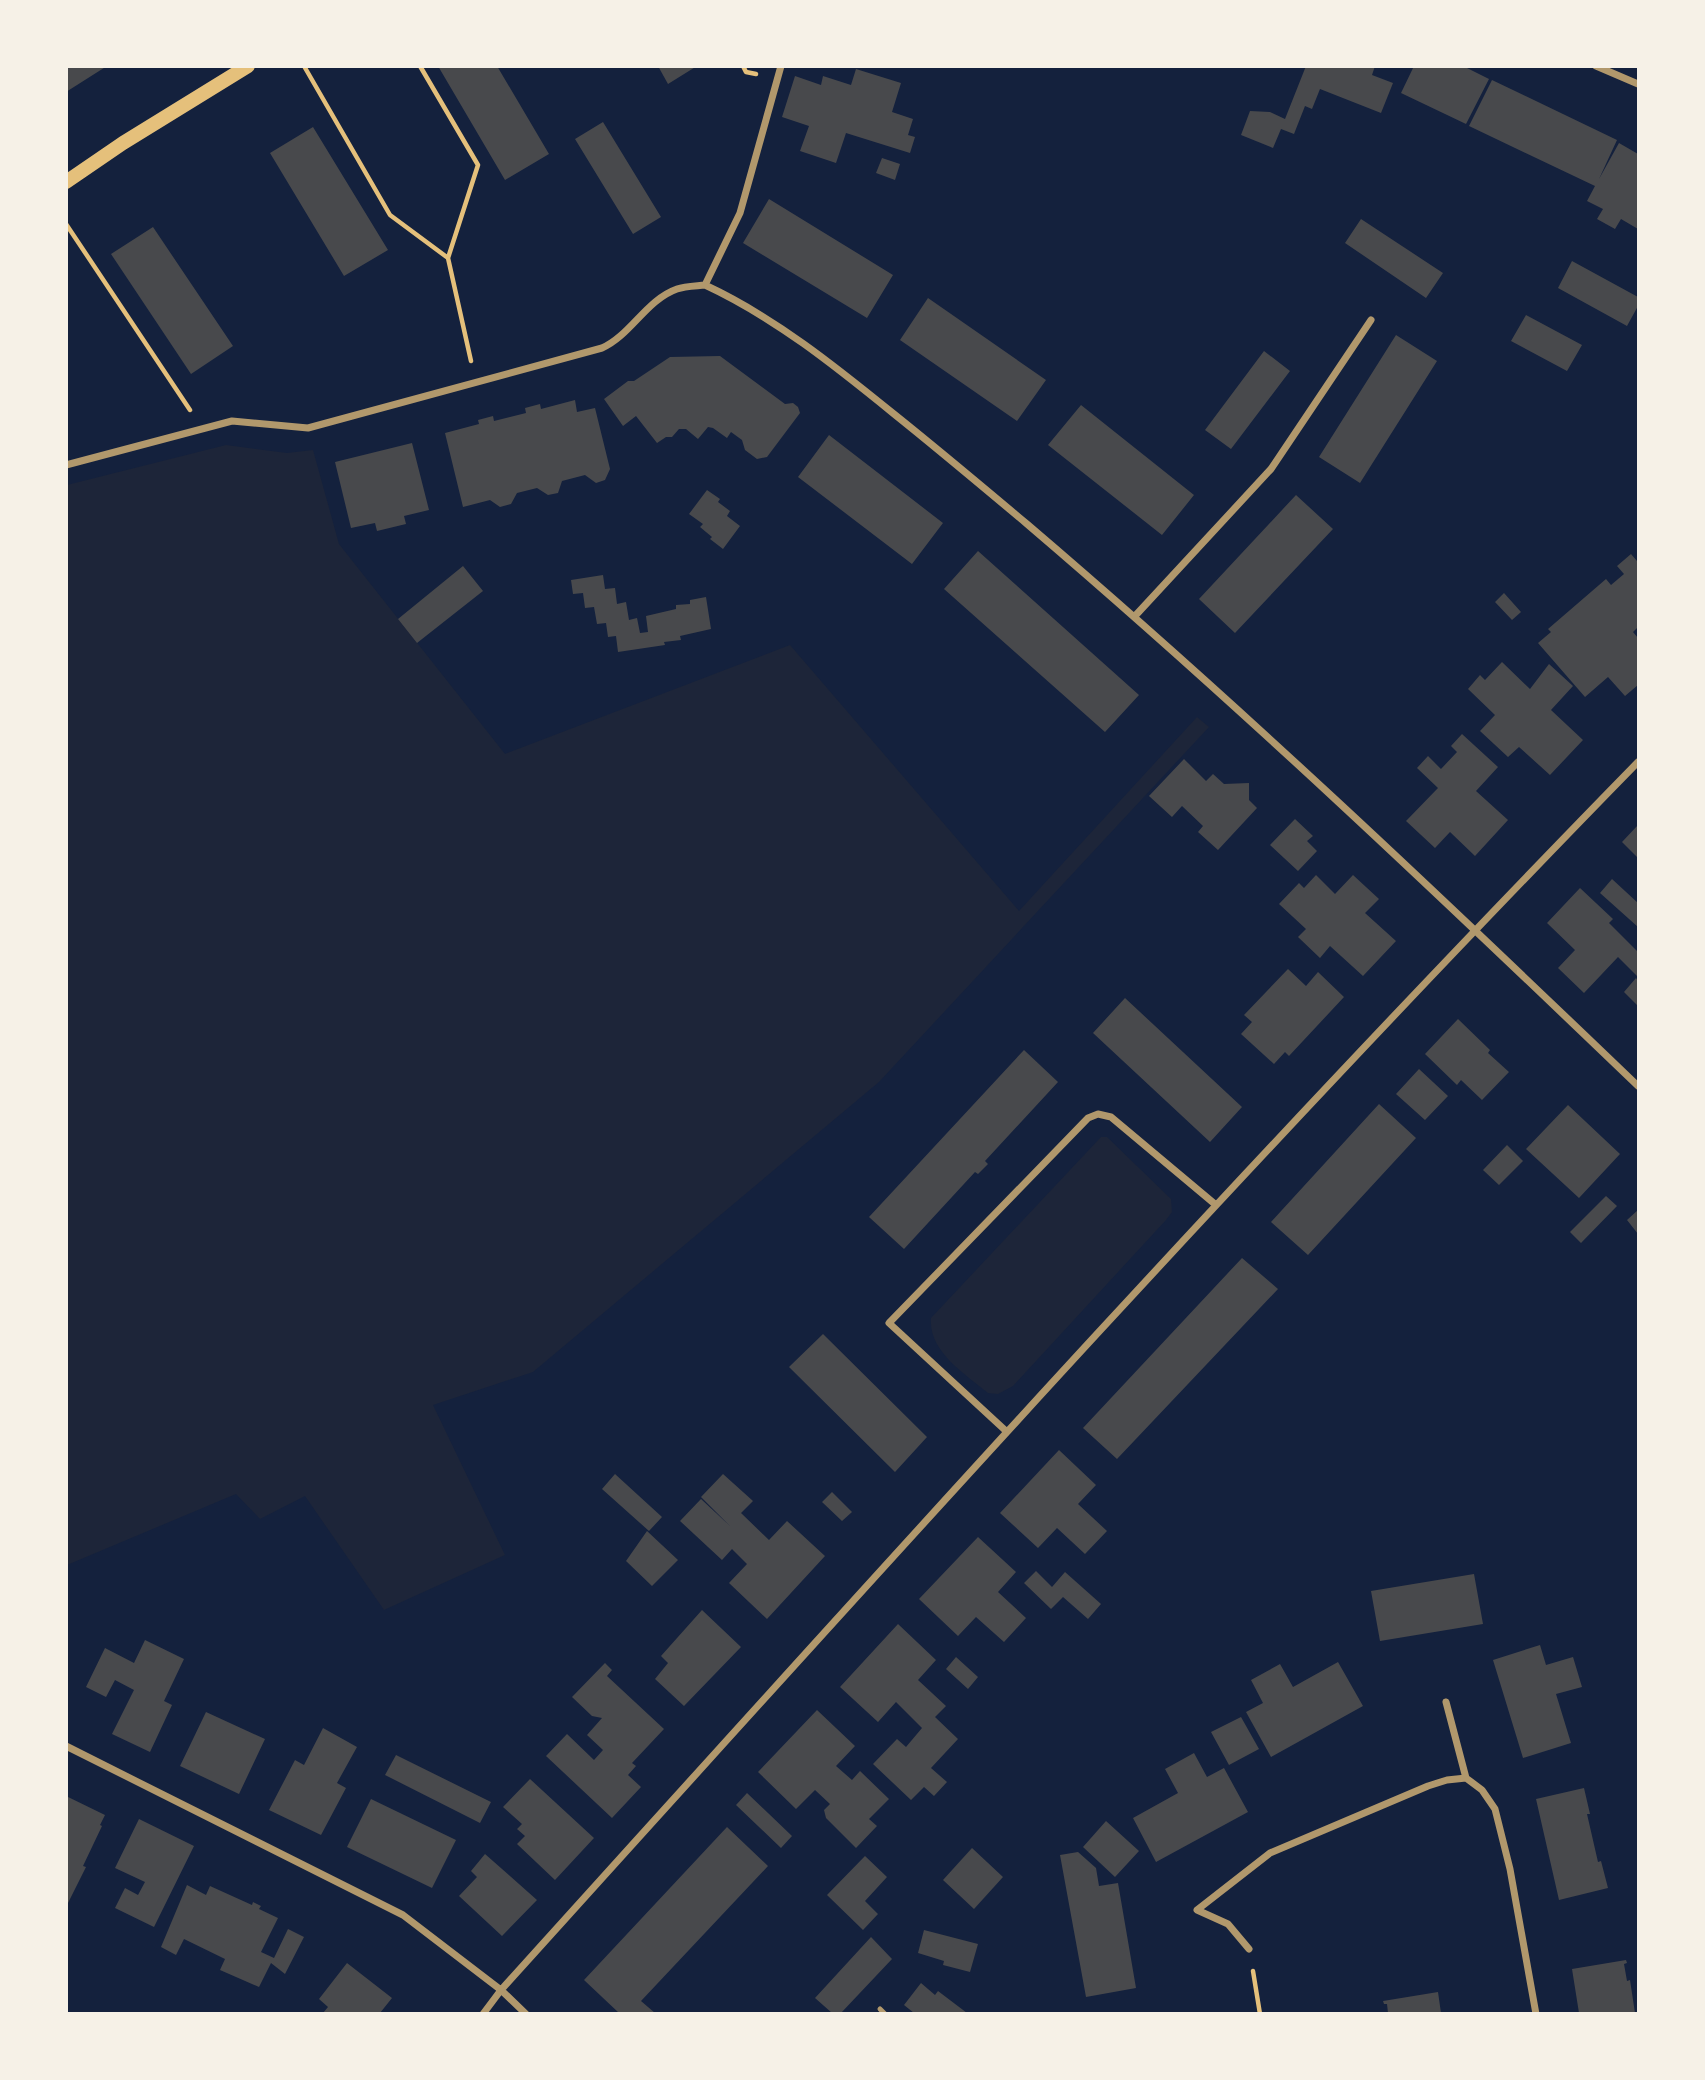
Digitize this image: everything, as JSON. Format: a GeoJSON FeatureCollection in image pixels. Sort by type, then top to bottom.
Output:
{"type":"FeatureCollection","features":[{"type":"Feature","properties":{"kind":"main road"},"geometry":{"type":"LineString","coordinates":[[66,182],[227,72],[248,66]]}},
{"type":"Feature","properties":{"kind":"street"},"geometry":{"type":"LineString","coordinates":[[705,285],[740,213],[781,66]]}},
{"type":"Feature","properties":{"kind":"street"},"geometry":{"type":"LineString","coordinates":[[1595,66],[1639,84]]}},
{"type":"Feature","properties":{"kind":"street"},"geometry":{"type":"LineString","coordinates":[[66,465],[232,421],[308,428],[477,384],[602,348],[613,343],[662,296],[678,288],[705,285],[740,301],[839,369],[990,492],[1135,617],[1474,929],[1639,1086]]}},
{"type":"Feature","properties":{"kind":"street"},"geometry":{"type":"LineString","coordinates":[[1135,617],[1271,469],[1371,320]]}},
{"type":"Feature","properties":{"kind":"street"},"geometry":{"type":"LineString","coordinates":[[483,2014],[501,1990],[1006,1431],[1474,929],[1639,762]]}},
{"type":"Feature","properties":{"kind":"street"},"geometry":{"type":"LineString","coordinates":[[1006,1431],[888,1323],[1087,1118],[1098,1114],[1111,1116],[1216,1205]]}},
{"type":"Feature","properties":{"kind":"street"},"geometry":{"type":"LineString","coordinates":[[1446,1702],[1466,1778],[1482,1790],[1495,1809],[1510,1869],[1536,2014]]}},
{"type":"Feature","properties":{"kind":"street"},"geometry":{"type":"LineString","coordinates":[[66,1746],[403,1915],[501,1990],[526,2014]]}},
{"type":"Feature","properties":{"kind":"street"},"geometry":{"type":"LineString","coordinates":[[1249,1949],[1228,1924],[1197,1910],[1270,1853],[1428,1786],[1466,1778]]}},
{"type":"Feature","properties":{"kind":"path"},"geometry":{"type":"LineString","coordinates":[[304,66],[390,215],[448,258]]}},
{"type":"Feature","properties":{"kind":"path"},"geometry":{"type":"LineString","coordinates":[[420,66],[478,165],[448,258],[477,384]]}},
{"type":"Feature","properties":{"kind":"path"},"geometry":{"type":"LineString","coordinates":[[66,224],[202,429]]}},
{"type":"Feature","properties":{"kind":"path"},"geometry":{"type":"LineString","coordinates":[[1249,1949],[1260,2014]]}},
{"type":"Feature","properties":{"kind":"shaded area"},"geometry":{"type":"Polygon","coordinates":[[[226,445],[287,453],[313,450],[339,544],[505,754],[790,645],[1019,911],[1197,717],[1209,727],[879,1082],[533,1372],[433,1405],[505,1555],[384,1610],[305,1496],[260,1519],[236,1494],[67,1565],[67,485],[226,445]]]}},
{"type":"Feature","properties":{"kind":"shaded area"},"geometry":{"type":"Polygon","coordinates":[[[1101,1137],[1107,1137],[1171,1199],[1172,1212],[1013,1386],[998,1394],[988,1393],[959,1370],[942,1351],[935,1341],[931,1318],[1101,1137]]]}},
{"type":"Feature","properties":{"kind":"building"},"geometry":{"type":"Polygon","coordinates":[[[66,66],[107,66],[66,92],[66,66]]]}},
{"type":"Feature","properties":{"kind":"building"},"geometry":{"type":"Polygon","coordinates":[[[438,66],[497,66],[549,154],[505,180],[438,66]]]}},
{"type":"Feature","properties":{"kind":"building"},"geometry":{"type":"Polygon","coordinates":[[[658,66],[697,66],[668,84],[658,66]]]}},
{"type":"Feature","properties":{"kind":"building"},"geometry":{"type":"Polygon","coordinates":[[[1306,66],[1375,66],[1372,75],[1393,83],[1381,113],[1320,89],[1312,109],[1305,106],[1294,134],[1281,129],[1273,148],[1241,135],[1250,111],[1270,112],[1285,119],[1306,66]]]}},
{"type":"Feature","properties":{"kind":"building"},"geometry":{"type":"Polygon","coordinates":[[[1414,66],[1463,66],[1489,79],[1466,124],[1401,93],[1414,66]]]}},
{"type":"Feature","properties":{"kind":"building"},"geometry":{"type":"Polygon","coordinates":[[[856,69],[901,83],[892,112],[913,119],[908,135],[915,137],[910,153],[846,133],[836,163],[800,151],[809,126],[782,117],[795,76],[821,85],[823,76],[851,85],[856,69]]]}},
{"type":"Feature","properties":{"kind":"building"},"geometry":{"type":"Polygon","coordinates":[[[1492,80],[1617,140],[1599,179],[1619,143],[1638,154],[1638,229],[1621,219],[1615,229],[1597,219],[1603,209],[1587,201],[1595,186],[1469,126],[1492,80]]]}},
{"type":"Feature","properties":{"kind":"building"},"geometry":{"type":"Polygon","coordinates":[[[603,122],[661,217],[633,234],[575,139],[603,122]]]}},
{"type":"Feature","properties":{"kind":"building"},"geometry":{"type":"Polygon","coordinates":[[[313,127],[388,250],[344,276],[270,153],[313,127]]]}},
{"type":"Feature","properties":{"kind":"building"},"geometry":{"type":"Polygon","coordinates":[[[882,158],[900,164],[895,180],[876,173],[882,158]]]}},
{"type":"Feature","properties":{"kind":"building"},"geometry":{"type":"Polygon","coordinates":[[[769,199],[893,275],[867,318],[743,243],[769,199]]]}},
{"type":"Feature","properties":{"kind":"building"},"geometry":{"type":"Polygon","coordinates":[[[1361,219],[1443,273],[1426,298],[1345,243],[1361,219]]]}},
{"type":"Feature","properties":{"kind":"building"},"geometry":{"type":"Polygon","coordinates":[[[153,227],[233,346],[191,374],[111,254],[153,227]]]}},
{"type":"Feature","properties":{"kind":"building"},"geometry":{"type":"Polygon","coordinates":[[[1572,261],[1638,297],[1638,306],[1627,326],[1558,288],[1572,261]]]}},
{"type":"Feature","properties":{"kind":"building"},"geometry":{"type":"Polygon","coordinates":[[[928,298],[1046,380],[1017,421],[900,340],[928,298]]]}},
{"type":"Feature","properties":{"kind":"building"},"geometry":{"type":"Polygon","coordinates":[[[1526,315],[1582,345],[1567,371],[1511,341],[1526,315]]]}},
{"type":"Feature","properties":{"kind":"building"},"geometry":{"type":"Polygon","coordinates":[[[1396,335],[1437,361],[1360,483],[1319,457],[1396,335]]]}},
{"type":"Feature","properties":{"kind":"building"},"geometry":{"type":"Polygon","coordinates":[[[1264,351],[1290,371],[1231,449],[1205,430],[1264,351]]]}},
{"type":"Feature","properties":{"kind":"building"},"geometry":{"type":"Polygon","coordinates":[[[720,356],[785,404],[793,403],[798,407],[800,413],[767,457],[757,459],[745,450],[742,440],[731,432],[727,438],[708,427],[698,439],[686,429],[679,429],[672,437],[666,437],[657,443],[636,416],[623,426],[604,399],[628,381],[634,381],[670,357],[720,356]]]}},
{"type":"Feature","properties":{"kind":"building"},"geometry":{"type":"Polygon","coordinates":[[[575,400],[577,412],[595,408],[610,469],[605,480],[596,483],[585,475],[562,481],[558,493],[548,495],[537,488],[517,493],[511,504],[500,507],[490,500],[463,507],[445,433],[479,424],[478,420],[493,416],[494,421],[526,413],[525,408],[540,404],[541,409],[575,400]]]}},
{"type":"Feature","properties":{"kind":"building"},"geometry":{"type":"Polygon","coordinates":[[[1081,405],[1194,495],[1162,535],[1048,445],[1081,405]]]}},
{"type":"Feature","properties":{"kind":"building"},"geometry":{"type":"Polygon","coordinates":[[[829,435],[943,523],[912,564],[798,477],[829,435]]]}},
{"type":"Feature","properties":{"kind":"building"},"geometry":{"type":"Polygon","coordinates":[[[412,443],[429,510],[404,516],[406,524],[377,531],[375,523],[351,528],[335,462],[412,443]]]}},
{"type":"Feature","properties":{"kind":"building"},"geometry":{"type":"Polygon","coordinates":[[[707,490],[720,499],[718,502],[730,511],[727,516],[740,526],[723,549],[700,527],[703,524],[689,514],[707,490]]]}},
{"type":"Feature","properties":{"kind":"building"},"geometry":{"type":"Polygon","coordinates":[[[1296,495],[1333,529],[1235,633],[1199,599],[1296,495]]]}},
{"type":"Feature","properties":{"kind":"building"},"geometry":{"type":"Polygon","coordinates":[[[978,551],[1139,695],[1105,732],[944,589],[978,551]]]}},
{"type":"Feature","properties":{"kind":"building"},"geometry":{"type":"Polygon","coordinates":[[[1631,554],[1637,561],[1638,559],[1638,627],[1633,632],[1638,638],[1638,685],[1625,696],[1608,677],[1585,697],[1538,643],[1551,632],[1548,629],[1606,579],[1611,585],[1624,574],[1617,566],[1631,554]]]}},
{"type":"Feature","properties":{"kind":"building"},"geometry":{"type":"Polygon","coordinates":[[[463,566],[483,591],[417,643],[398,619],[463,566]]]}},
{"type":"Feature","properties":{"kind":"building"},"geometry":{"type":"Polygon","coordinates":[[[603,575],[605,589],[615,588],[617,604],[626,602],[629,620],[637,618],[640,633],[648,632],[646,616],[676,609],[676,605],[690,604],[690,600],[706,597],[711,629],[680,636],[681,640],[664,642],[665,645],[618,652],[616,636],[608,637],[606,623],[597,624],[594,607],[585,608],[583,593],[573,594],[571,580],[603,575]]]}},
{"type":"Feature","properties":{"kind":"building"},"geometry":{"type":"Polygon","coordinates":[[[1504,593],[1521,612],[1512,620],[1495,602],[1504,593]]]}},
{"type":"Feature","properties":{"kind":"building"},"geometry":{"type":"Polygon","coordinates":[[[1502,662],[1530,689],[1549,664],[1573,686],[1551,710],[1583,740],[1550,775],[1519,747],[1508,757],[1480,731],[1495,715],[1468,689],[1480,675],[1485,680],[1502,662]]]}},
{"type":"Feature","properties":{"kind":"building"},"geometry":{"type":"Polygon","coordinates":[[[1462,734],[1498,767],[1476,791],[1508,820],[1475,856],[1450,832],[1435,848],[1406,821],[1438,788],[1417,768],[1428,756],[1441,769],[1457,752],[1451,746],[1462,734]]]}},
{"type":"Feature","properties":{"kind":"building"},"geometry":{"type":"Polygon","coordinates":[[[1184,759],[1206,781],[1213,774],[1224,784],[1249,783],[1249,800],[1257,808],[1218,850],[1198,832],[1203,826],[1182,806],[1172,817],[1149,796],[1184,759]]]}},
{"type":"Feature","properties":{"kind":"building"},"geometry":{"type":"Polygon","coordinates":[[[1295,819],[1313,836],[1307,841],[1317,851],[1298,871],[1270,845],[1295,819]]]}},
{"type":"Feature","properties":{"kind":"building"},"geometry":{"type":"Polygon","coordinates":[[[1638,825],[1638,858],[1622,842],[1638,825]]]}},
{"type":"Feature","properties":{"kind":"building"},"geometry":{"type":"Polygon","coordinates":[[[1316,875],[1335,894],[1353,875],[1379,899],[1365,913],[1396,941],[1363,976],[1330,946],[1320,958],[1298,937],[1306,929],[1279,904],[1299,883],[1304,888],[1316,875]]]}},
{"type":"Feature","properties":{"kind":"building"},"geometry":{"type":"Polygon","coordinates":[[[1612,879],[1638,903],[1638,927],[1600,893],[1612,879]]]}},
{"type":"Feature","properties":{"kind":"building"},"geometry":{"type":"Polygon","coordinates":[[[1580,888],[1613,919],[1609,923],[1638,952],[1638,977],[1618,957],[1584,993],[1558,968],[1575,950],[1547,923],[1580,888]]]}},
{"type":"Feature","properties":{"kind":"building"},"geometry":{"type":"Polygon","coordinates":[[[1288,969],[1306,986],[1318,972],[1344,997],[1289,1056],[1285,1052],[1274,1064],[1241,1034],[1252,1022],[1244,1015],[1288,969]]]}},
{"type":"Feature","properties":{"kind":"building"},"geometry":{"type":"Polygon","coordinates":[[[1636,978],[1638,981],[1638,1006],[1624,992],[1636,978]]]}},
{"type":"Feature","properties":{"kind":"building"},"geometry":{"type":"Polygon","coordinates":[[[1125,998],[1242,1107],[1210,1142],[1093,1033],[1125,998]]]}},
{"type":"Feature","properties":{"kind":"building"},"geometry":{"type":"Polygon","coordinates":[[[1458,1019],[1509,1072],[1482,1100],[1461,1080],[1457,1085],[1425,1054],[1458,1019]]]}},
{"type":"Feature","properties":{"kind":"building"},"geometry":{"type":"Polygon","coordinates":[[[1024,1050],[1058,1082],[985,1161],[988,1164],[978,1174],[975,1172],[904,1249],[869,1217],[1024,1050]]]}},
{"type":"Feature","properties":{"kind":"building"},"geometry":{"type":"Polygon","coordinates":[[[1419,1069],[1448,1096],[1425,1120],[1396,1094],[1419,1069]]]}},
{"type":"Feature","properties":{"kind":"building"},"geometry":{"type":"Polygon","coordinates":[[[1379,1104],[1416,1138],[1308,1255],[1271,1222],[1379,1104]]]}},
{"type":"Feature","properties":{"kind":"building"},"geometry":{"type":"Polygon","coordinates":[[[1568,1105],[1620,1154],[1579,1198],[1526,1149],[1568,1105]]]}},
{"type":"Feature","properties":{"kind":"building"},"geometry":{"type":"Polygon","coordinates":[[[1507,1145],[1523,1161],[1499,1185],[1483,1170],[1507,1145]]]}},
{"type":"Feature","properties":{"kind":"building"},"geometry":{"type":"Polygon","coordinates":[[[1606,1196],[1617,1206],[1581,1243],[1570,1232],[1606,1196]]]}},
{"type":"Feature","properties":{"kind":"building"},"geometry":{"type":"Polygon","coordinates":[[[1638,1210],[1638,1234],[1627,1220],[1638,1210]]]}},
{"type":"Feature","properties":{"kind":"building"},"geometry":{"type":"Polygon","coordinates":[[[1242,1258],[1278,1289],[1117,1459],[1083,1428],[1242,1258]]]}},
{"type":"Feature","properties":{"kind":"building"},"geometry":{"type":"Polygon","coordinates":[[[823,1334],[927,1437],[895,1472],[789,1367],[823,1334]]]}},
{"type":"Feature","properties":{"kind":"building"},"geometry":{"type":"Polygon","coordinates":[[[1059,1450],[1096,1485],[1078,1504],[1107,1531],[1085,1554],[1057,1528],[1038,1548],[1000,1513],[1059,1450]]]}},
{"type":"Feature","properties":{"kind":"building"},"geometry":{"type":"Polygon","coordinates":[[[615,1474],[662,1517],[649,1531],[602,1489],[615,1474]]]}},
{"type":"Feature","properties":{"kind":"building"},"geometry":{"type":"Polygon","coordinates":[[[723,1474],[753,1501],[741,1513],[769,1540],[787,1521],[825,1556],[767,1619],[729,1583],[747,1564],[732,1549],[722,1560],[680,1521],[701,1499],[730,1526],[701,1497],[723,1474]]]}},
{"type":"Feature","properties":{"kind":"building"},"geometry":{"type":"Polygon","coordinates":[[[832,1492],[852,1512],[842,1521],[822,1502],[832,1492]]]}},
{"type":"Feature","properties":{"kind":"building"},"geometry":{"type":"Polygon","coordinates":[[[647,1531],[678,1560],[652,1586],[626,1561],[647,1531]]]}},
{"type":"Feature","properties":{"kind":"building"},"geometry":{"type":"Polygon","coordinates":[[[978,1537],[1016,1572],[998,1592],[1026,1618],[1004,1642],[976,1617],[958,1636],[919,1599],[978,1537]]]}},
{"type":"Feature","properties":{"kind":"building"},"geometry":{"type":"Polygon","coordinates":[[[1036,1571],[1052,1587],[1065,1572],[1101,1604],[1088,1619],[1063,1597],[1051,1609],[1024,1583],[1036,1571]]]}},
{"type":"Feature","properties":{"kind":"building"},"geometry":{"type":"Polygon","coordinates":[[[1474,1574],[1483,1624],[1380,1641],[1371,1591],[1474,1574]]]}},
{"type":"Feature","properties":{"kind":"building"},"geometry":{"type":"Polygon","coordinates":[[[702,1610],[741,1647],[684,1706],[655,1679],[668,1663],[661,1656],[702,1610]]]}},
{"type":"Feature","properties":{"kind":"building"},"geometry":{"type":"Polygon","coordinates":[[[898,1624],[936,1660],[918,1680],[946,1706],[935,1717],[958,1739],[931,1768],[947,1782],[934,1796],[924,1787],[911,1800],[873,1764],[897,1739],[906,1747],[922,1728],[896,1702],[878,1722],[840,1687],[898,1624]]]}},
{"type":"Feature","properties":{"kind":"building"},"geometry":{"type":"Polygon","coordinates":[[[145,1640],[184,1659],[164,1701],[172,1705],[150,1752],[112,1734],[134,1690],[115,1680],[106,1697],[86,1687],[105,1648],[134,1663],[145,1640]]]}},
{"type":"Feature","properties":{"kind":"building"},"geometry":{"type":"Polygon","coordinates":[[[1540,1645],[1546,1665],[1573,1657],[1582,1687],[1556,1694],[1571,1743],[1523,1758],[1493,1660],[1540,1645]]]}},
{"type":"Feature","properties":{"kind":"building"},"geometry":{"type":"Polygon","coordinates":[[[956,1657],[978,1677],[968,1689],[946,1669],[956,1657]]]}},
{"type":"Feature","properties":{"kind":"building"},"geometry":{"type":"Polygon","coordinates":[[[1338,1662],[1363,1706],[1271,1757],[1246,1712],[1263,1703],[1251,1680],[1280,1664],[1293,1687],[1338,1662]]]}},
{"type":"Feature","properties":{"kind":"building"},"geometry":{"type":"Polygon","coordinates":[[[605,1663],[612,1670],[607,1676],[664,1729],[632,1763],[636,1766],[628,1775],[641,1787],[612,1818],[546,1756],[567,1734],[594,1760],[603,1750],[587,1735],[602,1718],[592,1716],[572,1697],[605,1663]]]}},
{"type":"Feature","properties":{"kind":"building"},"geometry":{"type":"Polygon","coordinates":[[[817,1710],[855,1746],[836,1766],[852,1780],[860,1771],[889,1799],[869,1819],[877,1826],[856,1848],[826,1818],[824,1810],[830,1804],[815,1790],[796,1809],[758,1772],[817,1710]]]}},
{"type":"Feature","properties":{"kind":"building"},"geometry":{"type":"Polygon","coordinates":[[[206,1712],[265,1739],[239,1794],[180,1766],[206,1712]]]}},
{"type":"Feature","properties":{"kind":"building"},"geometry":{"type":"Polygon","coordinates":[[[1241,1717],[1259,1749],[1229,1765],[1211,1732],[1241,1717]]]}},
{"type":"Feature","properties":{"kind":"building"},"geometry":{"type":"Polygon","coordinates":[[[323,1728],[357,1747],[337,1783],[346,1788],[321,1835],[269,1810],[295,1760],[304,1765],[323,1728]]]}},
{"type":"Feature","properties":{"kind":"building"},"geometry":{"type":"Polygon","coordinates":[[[1194,1753],[1207,1777],[1224,1768],[1248,1812],[1156,1862],[1133,1818],[1178,1793],[1165,1769],[1194,1753]]]}},
{"type":"Feature","properties":{"kind":"building"},"geometry":{"type":"Polygon","coordinates":[[[396,1755],[491,1802],[480,1823],[385,1775],[396,1755]]]}},
{"type":"Feature","properties":{"kind":"building"},"geometry":{"type":"Polygon","coordinates":[[[530,1779],[594,1838],[555,1880],[517,1844],[525,1836],[517,1829],[522,1824],[503,1807],[530,1779]]]}},
{"type":"Feature","properties":{"kind":"building"},"geometry":{"type":"Polygon","coordinates":[[[1584,1788],[1598,1862],[1601,1861],[1608,1888],[1559,1900],[1536,1799],[1584,1788]]]}},
{"type":"Feature","properties":{"kind":"building"},"geometry":{"type":"Polygon","coordinates":[[[747,1793],[792,1836],[781,1848],[736,1805],[747,1793]]]}},
{"type":"Feature","properties":{"kind":"building"},"geometry":{"type":"Polygon","coordinates":[[[66,1796],[105,1815],[83,1866],[86,1867],[66,1907],[66,1796]]]}},
{"type":"Feature","properties":{"kind":"building"},"geometry":{"type":"Polygon","coordinates":[[[371,1799],[456,1840],[432,1888],[347,1847],[371,1799]]]}},
{"type":"Feature","properties":{"kind":"building"},"geometry":{"type":"Polygon","coordinates":[[[139,1819],[194,1846],[154,1927],[115,1908],[125,1888],[138,1895],[145,1882],[115,1868],[139,1819]]]}},
{"type":"Feature","properties":{"kind":"building"},"geometry":{"type":"Polygon","coordinates":[[[1106,1821],[1139,1851],[1115,1877],[1083,1847],[1106,1821]]]}},
{"type":"Feature","properties":{"kind":"building"},"geometry":{"type":"Polygon","coordinates":[[[727,1827],[768,1866],[641,2001],[655,2013],[619,2013],[584,1980],[727,1827]]]}},
{"type":"Feature","properties":{"kind":"building"},"geometry":{"type":"Polygon","coordinates":[[[972,1848],[1003,1877],[974,1909],[943,1880],[972,1848]]]}},
{"type":"Feature","properties":{"kind":"building"},"geometry":{"type":"Polygon","coordinates":[[[1078,1852],[1096,1868],[1099,1886],[1118,1883],[1136,1988],[1086,1997],[1060,1855],[1078,1852]]]}},
{"type":"Feature","properties":{"kind":"building"},"geometry":{"type":"Polygon","coordinates":[[[485,1854],[537,1900],[502,1936],[459,1896],[477,1877],[471,1871],[485,1854]]]}},
{"type":"Feature","properties":{"kind":"building"},"geometry":{"type":"Polygon","coordinates":[[[865,1856],[887,1877],[865,1901],[878,1914],[863,1930],[827,1895],[865,1856]]]}},
{"type":"Feature","properties":{"kind":"building"},"geometry":{"type":"Polygon","coordinates":[[[187,1885],[206,1895],[210,1886],[252,1905],[253,1902],[261,1906],[259,1909],[278,1918],[261,1952],[274,1958],[288,1929],[304,1937],[285,1974],[271,1963],[259,1987],[220,1970],[225,1959],[184,1939],[176,1955],[161,1947],[187,1885]]]}},
{"type":"Feature","properties":{"kind":"building"},"geometry":{"type":"Polygon","coordinates":[[[924,1930],[978,1944],[970,1972],[943,1965],[944,1961],[918,1953],[924,1930]]]}},
{"type":"Feature","properties":{"kind":"building"},"geometry":{"type":"Polygon","coordinates":[[[871,1937],[892,1959],[841,2013],[832,2013],[815,1998],[871,1937]]]}},
{"type":"Feature","properties":{"kind":"building"},"geometry":{"type":"Polygon","coordinates":[[[1626,1960],[1627,1963],[1624,1964],[1627,1981],[1630,1980],[1635,2013],[1579,2013],[1572,1969],[1626,1960]]]}},
{"type":"Feature","properties":{"kind":"building"},"geometry":{"type":"Polygon","coordinates":[[[347,1963],[392,1998],[380,2013],[323,2013],[328,2007],[319,1999],[347,1963]]]}},
{"type":"Feature","properties":{"kind":"building"},"geometry":{"type":"Polygon","coordinates":[[[921,1983],[935,1995],[938,1991],[967,2013],[914,2013],[904,2005],[921,1983]]]}},
{"type":"Feature","properties":{"kind":"building"},"geometry":{"type":"Polygon","coordinates":[[[1438,1992],[1441,2013],[1388,2013],[1387,2004],[1383,2001],[1438,1992]]]}}]}
